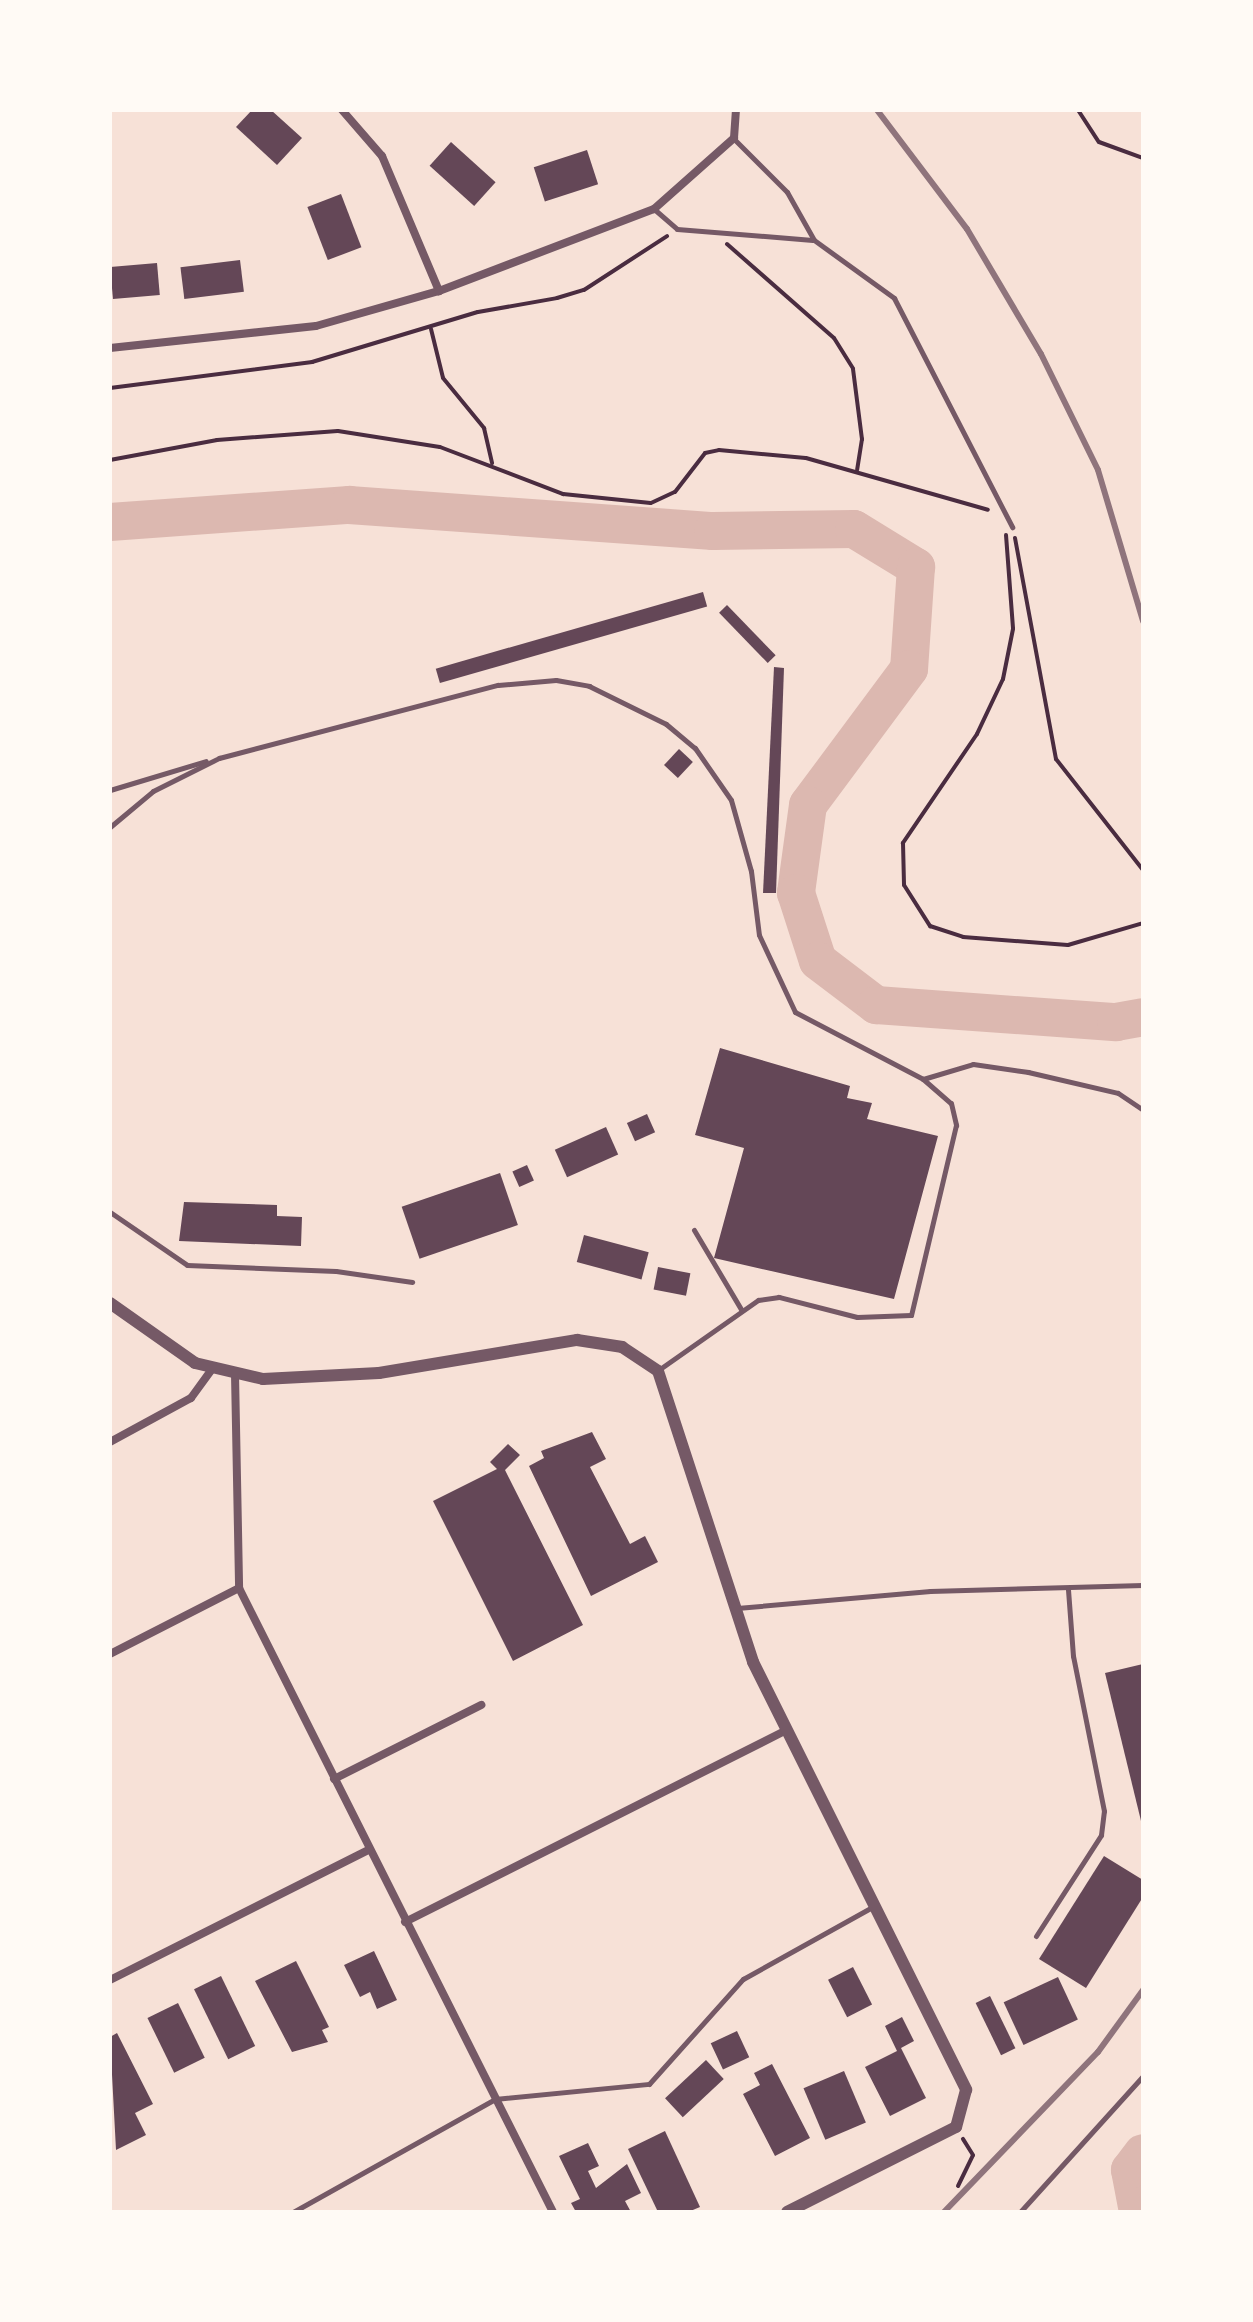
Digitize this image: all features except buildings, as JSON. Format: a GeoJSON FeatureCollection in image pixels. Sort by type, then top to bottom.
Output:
{"type":"FeatureCollection","features":[{"type":"Feature","properties":{"kind":"street"},"geometry":{"type":"LineString","coordinates":[[342,110],[382,156],[439,291]]}},
{"type":"Feature","properties":{"kind":"street"},"geometry":{"type":"LineString","coordinates":[[110,348],[316,326],[439,291],[654,209],[734,138],[736,110]]}},
{"type":"Feature","properties":{"kind":"street"},"geometry":{"type":"LineString","coordinates":[[110,1303],[212,1369],[235,1374],[379,1373],[590,1340],[622,1347],[658,1371],[674,1402],[732,1610],[785,1731],[965,2081],[966,2105],[951,2130],[787,2212]]}},
{"type":"Feature","properties":{"kind":"street"},"geometry":{"type":"LineString","coordinates":[[110,1442],[191,1398],[212,1369]]}},
{"type":"Feature","properties":{"kind":"street"},"geometry":{"type":"LineString","coordinates":[[235,1374],[239,1588],[553,2212]]}},
{"type":"Feature","properties":{"kind":"street"},"geometry":{"type":"LineString","coordinates":[[110,1654],[239,1588]]}},
{"type":"Feature","properties":{"kind":"street"},"geometry":{"type":"LineString","coordinates":[[334,1779],[481,1705]]}},
{"type":"Feature","properties":{"kind":"street"},"geometry":{"type":"LineString","coordinates":[[405,1922],[785,1731]]}},
{"type":"Feature","properties":{"kind":"street"},"geometry":{"type":"LineString","coordinates":[[110,1980],[369,1850]]}},
{"type":"Feature","properties":{"kind":"lane"},"geometry":{"type":"LineString","coordinates":[[734,138],[787,192],[814,240],[894,298],[1012,527]]}},
{"type":"Feature","properties":{"kind":"lane"},"geometry":{"type":"LineString","coordinates":[[654,209],[677,229],[814,240]]}},
{"type":"Feature","properties":{"kind":"lane"},"geometry":{"type":"LineString","coordinates":[[110,790],[219,758],[498,685],[556,680],[625,702],[666,724],[715,771],[745,842],[770,970],[795,1012],[923,1079],[951,1103],[954,1141],[916,1305],[911,1315],[890,1319],[779,1297],[758,1300],[741,1309],[658,1371]]}},
{"type":"Feature","properties":{"kind":"lane"},"geometry":{"type":"LineString","coordinates":[[110,827],[153,791],[219,758]]}},
{"type":"Feature","properties":{"kind":"lane"},"geometry":{"type":"LineString","coordinates":[[923,1079],[973,1064],[1028,1072],[1118,1093],[1143,1110]]}},
{"type":"Feature","properties":{"kind":"lane"},"geometry":{"type":"LineString","coordinates":[[110,1212],[187,1265],[336,1271],[412,1282]]}},
{"type":"Feature","properties":{"kind":"lane"},"geometry":{"type":"LineString","coordinates":[[694,1230],[741,1309]]}},
{"type":"Feature","properties":{"kind":"lane"},"geometry":{"type":"LineString","coordinates":[[732,1610],[831,1597],[1143,1585]]}},
{"type":"Feature","properties":{"kind":"lane"},"geometry":{"type":"LineString","coordinates":[[1036,1936],[1101,1835],[1104,1811],[1073,1656],[1068,1589]]}},
{"type":"Feature","properties":{"kind":"lane"},"geometry":{"type":"LineString","coordinates":[[293,2212],[495,2099],[649,2084],[743,1979],[874,1906]]}},
{"type":"Feature","properties":{"kind":"lane"},"geometry":{"type":"LineString","coordinates":[[1020,2212],[1143,2076]]}},
{"type":"Feature","properties":{"kind":"path"},"geometry":{"type":"LineString","coordinates":[[1078,110],[1099,142],[1143,158]]}},
{"type":"Feature","properties":{"kind":"path"},"geometry":{"type":"LineString","coordinates":[[110,388],[274,369],[584,290],[677,229]]}},
{"type":"Feature","properties":{"kind":"path"},"geometry":{"type":"LineString","coordinates":[[723,235],[754,274],[834,338],[853,369],[862,439],[857,470]]}},
{"type":"Feature","properties":{"kind":"path"},"geometry":{"type":"LineString","coordinates":[[431,329],[443,378],[484,428],[492,463]]}},
{"type":"Feature","properties":{"kind":"path"},"geometry":{"type":"LineString","coordinates":[[110,460],[217,440],[338,431],[387,435],[492,463],[563,494],[651,503],[675,492],[705,453],[719,450],[857,470],[968,502],[1012,527],[1056,759],[1143,870]]}},
{"type":"Feature","properties":{"kind":"path"},"geometry":{"type":"LineString","coordinates":[[1012,527],[1003,539],[1013,629],[1003,679],[977,734],[903,843],[904,885],[930,926],[963,937],[1068,945],[1143,923]]}},
{"type":"Feature","properties":{"kind":"path"},"geometry":{"type":"LineString","coordinates":[[951,2130],[973,2155],[958,2186]]}},
{"type":"Feature","properties":{"kind":"waterway"},"geometry":{"type":"LineString","coordinates":[[110,522],[349,505],[713,531],[854,529],[916,567],[909,669],[808,805],[796,893],[818,961],[876,1005],[1116,1022],[1143,1017]]}},
{"type":"Feature","properties":{"kind":"waterway"},"geometry":{"type":"LineString","coordinates":[[1138,2212],[1130,2170],[1143,2153]]}},
{"type":"Feature","properties":{"kind":"railway"},"geometry":{"type":"LineString","coordinates":[[877,110],[967,229],[1041,354],[1098,470],[1143,621]]}},
{"type":"Feature","properties":{"kind":"railway"},"geometry":{"type":"LineString","coordinates":[[944,2212],[1098,2052],[1143,1990]]}}]}
